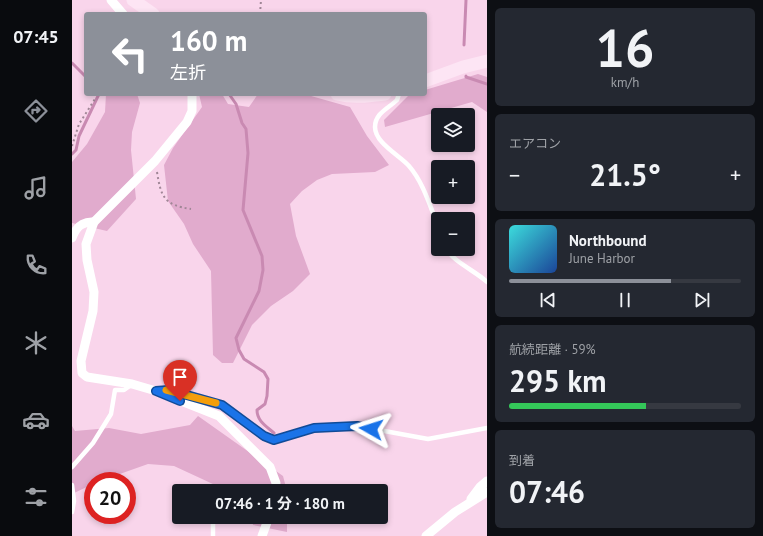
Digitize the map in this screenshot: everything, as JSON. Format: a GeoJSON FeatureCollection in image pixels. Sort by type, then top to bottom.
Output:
{"type":"FeatureCollection","features":[{"type":"Feature","properties":{"kind":"main road"},"geometry":{"type":"LineString","coordinates":[[133,0],[150,12]]}},
{"type":"Feature","properties":{"kind":"main road"},"geometry":{"type":"LineString","coordinates":[[427,80],[463,67],[487,61]]}},
{"type":"Feature","properties":{"kind":"main road"},"geometry":{"type":"LineString","coordinates":[[343,96],[368,96]]}},
{"type":"Feature","properties":{"kind":"street"},"geometry":{"type":"LineString","coordinates":[[111,0],[121,12]]}},
{"type":"Feature","properties":{"kind":"street"},"geometry":{"type":"LineString","coordinates":[[192,96],[192,111],[187,122],[155,161],[94,222],[86,244],[87,260],[94,292],[93,310],[81,361],[82,373],[87,377],[132,384],[156,391],[219,416],[270,467],[276,484]]}},
{"type":"Feature","properties":{"kind":"street"},"geometry":{"type":"LineString","coordinates":[[72,238],[80,225],[87,221],[94,222]]}},
{"type":"Feature","properties":{"kind":"street"},"geometry":{"type":"LineString","coordinates":[[466,505],[480,487],[487,481]]}},
{"type":"Feature","properties":{"kind":"street"},"geometry":{"type":"LineString","coordinates":[[426,536],[466,505],[487,492]]}},
{"type":"Feature","properties":{"kind":"street"},"geometry":{"type":"LineString","coordinates":[[262,536],[266,524]]}},
{"type":"Feature","properties":{"kind":"lane"},"geometry":{"type":"LineString","coordinates":[[399,96],[398,100],[382,112],[377,118],[375,128],[378,137],[390,150],[408,164],[416,175],[432,212]]}},
{"type":"Feature","properties":{"kind":"lane"},"geometry":{"type":"LineString","coordinates":[[452,256],[487,282]]}},
{"type":"Feature","properties":{"kind":"lane"},"geometry":{"type":"LineString","coordinates":[[72,467],[93,443],[111,414],[115,390],[124,390],[132,384]]}},
{"type":"Feature","properties":{"kind":"lane"},"geometry":{"type":"LineString","coordinates":[[156,391],[169,390],[222,405],[264,436],[274,440],[314,428],[357,426],[428,439],[487,428]]}},
{"type":"Feature","properties":{"kind":"lane"},"geometry":{"type":"LineString","coordinates":[[72,485],[74,501],[72,512]]}},
{"type":"Feature","properties":{"kind":"lane"},"geometry":{"type":"LineString","coordinates":[[213,524],[213,536]]}},
{"type":"Feature","properties":{"kind":"path"},"geometry":{"type":"LineString","coordinates":[[260,12],[261,0]]}},
{"type":"Feature","properties":{"kind":"path"},"geometry":{"type":"LineString","coordinates":[[72,146],[79,124],[94,99]]}},
{"type":"Feature","properties":{"kind":"path"},"geometry":{"type":"LineString","coordinates":[[155,161],[159,185],[164,197],[172,204],[191,209]]}},
{"type":"Feature","properties":{"kind":"shaded area"},"geometry":{"type":"Polygon","coordinates":[[[478,74],[487,77],[487,112],[472,102],[451,108],[431,108],[431,114],[385,127],[384,120],[408,96],[427,96],[427,89],[478,74]]]}},
{"type":"Feature","properties":{"kind":"shaded area"},"geometry":{"type":"Polygon","coordinates":[[[106,96],[138,96],[140,103],[132,132],[131,150],[136,199],[107,231],[72,223],[72,162],[87,144],[105,112],[106,96]]]}},
{"type":"Feature","properties":{"kind":"shaded area"},"geometry":{"type":"Polygon","coordinates":[[[199,96],[223,96],[228,104],[249,107],[257,96],[311,96],[350,107],[367,136],[389,165],[375,172],[332,174],[317,180],[302,191],[290,204],[296,236],[310,274],[293,291],[271,306],[252,325],[233,363],[222,363],[213,355],[211,271],[193,244],[184,224],[168,201],[164,165],[173,148],[202,107],[199,96]]]}},
{"type":"Feature","properties":{"kind":"shaded area"},"geometry":{"type":"Polygon","coordinates":[[[198,416],[283,476],[285,484],[213,484],[174,466],[148,464],[125,472],[84,472],[84,488],[72,494],[72,426],[75,431],[109,428],[141,434],[190,425],[198,416]]]}},
{"type":"Feature","properties":{"kind":"shaded area"},"geometry":{"type":"Polygon","coordinates":[[[287,524],[287,532],[253,525],[287,524]]]}},
{"type":"Feature","properties":{"kind":"waterway"},"geometry":{"type":"LineString","coordinates":[[464,45],[466,0]]}},
{"type":"Feature","properties":{"kind":"waterway"},"geometry":{"type":"LineString","coordinates":[[72,63],[84,75]]}},
{"type":"Feature","properties":{"kind":"waterway"},"geometry":{"type":"LineString","coordinates":[[466,76],[487,84]]}},
{"type":"Feature","properties":{"kind":"waterway"},"geometry":{"type":"LineString","coordinates":[[72,154],[76,150],[79,136],[98,96]]}},
{"type":"Feature","properties":{"kind":"waterway"},"geometry":{"type":"LineString","coordinates":[[230,96],[236,104],[242,123],[246,129],[248,153],[243,210],[262,256],[263,270],[259,291],[236,338],[239,350],[244,359],[264,372],[268,379],[265,404],[257,410],[257,414],[262,423],[274,433]]}},
{"type":"Feature","properties":{"kind":"slow traffic"},"geometry":{"type":"LineString","coordinates":[[166,390],[216,403]]}},
{"type":"Feature","properties":{"kind":"route"},"geometry":{"type":"LineString","coordinates":[[180,401],[156,391],[169,390],[222,405],[264,436],[274,440],[314,428],[357,426],[371,429]]}}]}
